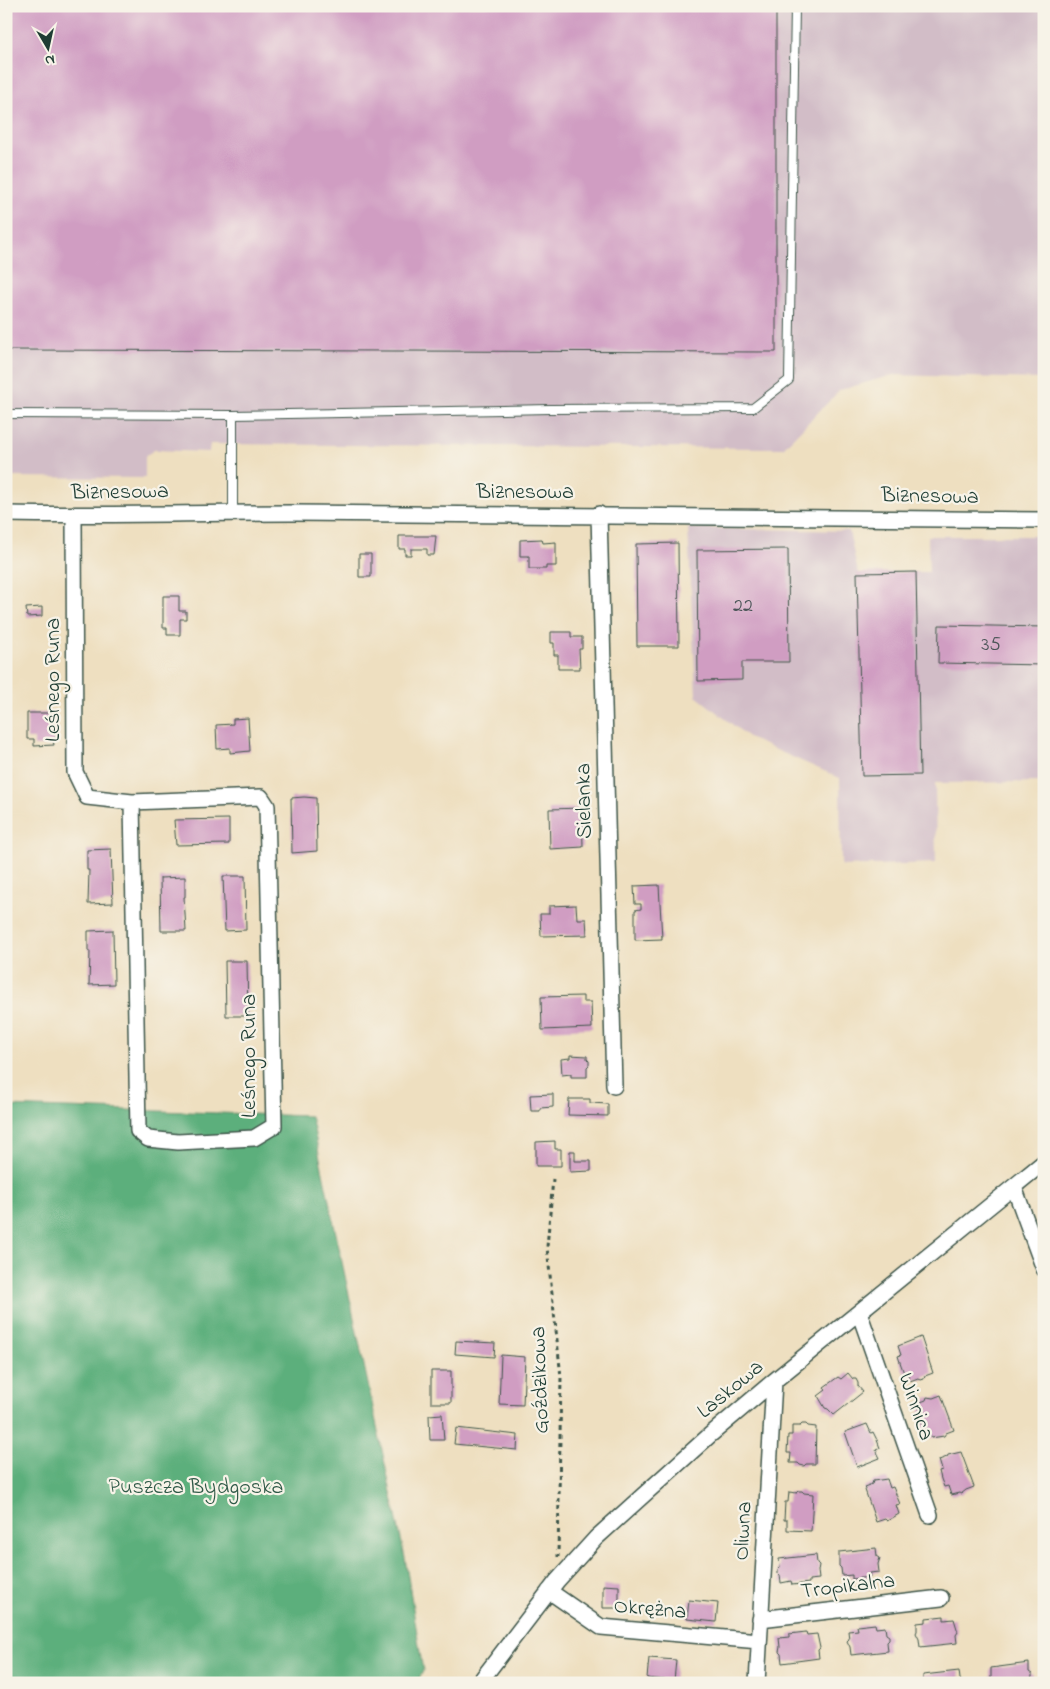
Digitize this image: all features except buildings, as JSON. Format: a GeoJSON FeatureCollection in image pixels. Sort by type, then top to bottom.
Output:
{"type":"FeatureCollection","features":[{"type":"Feature","properties":{"kind":"street","name":"Biznesowa"},"geometry":{"type":"LineString","coordinates":[[6,514],[599,514],[1044,520]]}},
{"type":"Feature","properties":{"kind":"street","name":"Sielanka"},"geometry":{"type":"LineString","coordinates":[[599,514],[614,1086]]}},
{"type":"Feature","properties":{"kind":"street","name":"Leśnego Runa"},"geometry":{"type":"LineString","coordinates":[[74,515],[75,772],[87,797],[132,802],[261,797],[267,806],[274,1126],[254,1138],[178,1142],[148,1139],[138,1131],[132,802]]}},
{"type":"Feature","properties":{"kind":"street","name":"Laskowa"},"geometry":{"type":"LineString","coordinates":[[479,1683],[553,1586],[596,1538],[710,1435],[774,1381],[1044,1162]]}},
{"type":"Feature","properties":{"kind":"street"},"geometry":{"type":"LineString","coordinates":[[1014,1187],[1044,1269]]}},
{"type":"Feature","properties":{"kind":"street","name":"Winnica"},"geometry":{"type":"LineString","coordinates":[[859,1312],[930,1515]]}},
{"type":"Feature","properties":{"kind":"street","name":"Oliwna"},"geometry":{"type":"LineString","coordinates":[[757,1683],[774,1381]]}},
{"type":"Feature","properties":{"kind":"street","name":"Okrężna"},"geometry":{"type":"LineString","coordinates":[[553,1586],[601,1628],[759,1641]]}},
{"type":"Feature","properties":{"kind":"street","name":"Tropikalna"},"geometry":{"type":"LineString","coordinates":[[760,1620],[941,1598]]}},
{"type":"Feature","properties":{"kind":"lane"},"geometry":{"type":"LineString","coordinates":[[6,414],[233,415],[540,409],[753,408],[789,380],[795,6]]}},
{"type":"Feature","properties":{"kind":"lane"},"geometry":{"type":"LineString","coordinates":[[233,415],[233,513]]}},
{"type":"Feature","properties":{"kind":"path","name":"Goździkowa"},"geometry":{"type":"LineString","coordinates":[[552,1179],[547,1247],[561,1377],[553,1586]]}},
{"type":"Feature","properties":{"kind":"shaded area"},"geometry":{"type":"Polygon","coordinates":[[[6,6],[1044,6],[1044,379],[893,375],[840,390],[783,448],[210,444],[209,452],[154,450],[145,456],[145,478],[6,477],[6,6]]]}},
{"type":"Feature","properties":{"kind":"shaded area"},"geometry":{"type":"Polygon","coordinates":[[[688,528],[849,531],[858,573],[929,572],[928,536],[1044,536],[1044,782],[935,783],[936,863],[841,866],[840,778],[751,739],[696,696],[688,528]]]}},
{"type":"Feature","properties":{"kind":"green space","name":"Puszcza Bydgoska"},"geometry":{"type":"Polygon","coordinates":[[[6,1106],[311,1116],[405,1558],[423,1671],[417,1683],[6,1683],[6,1106]]]}}]}
